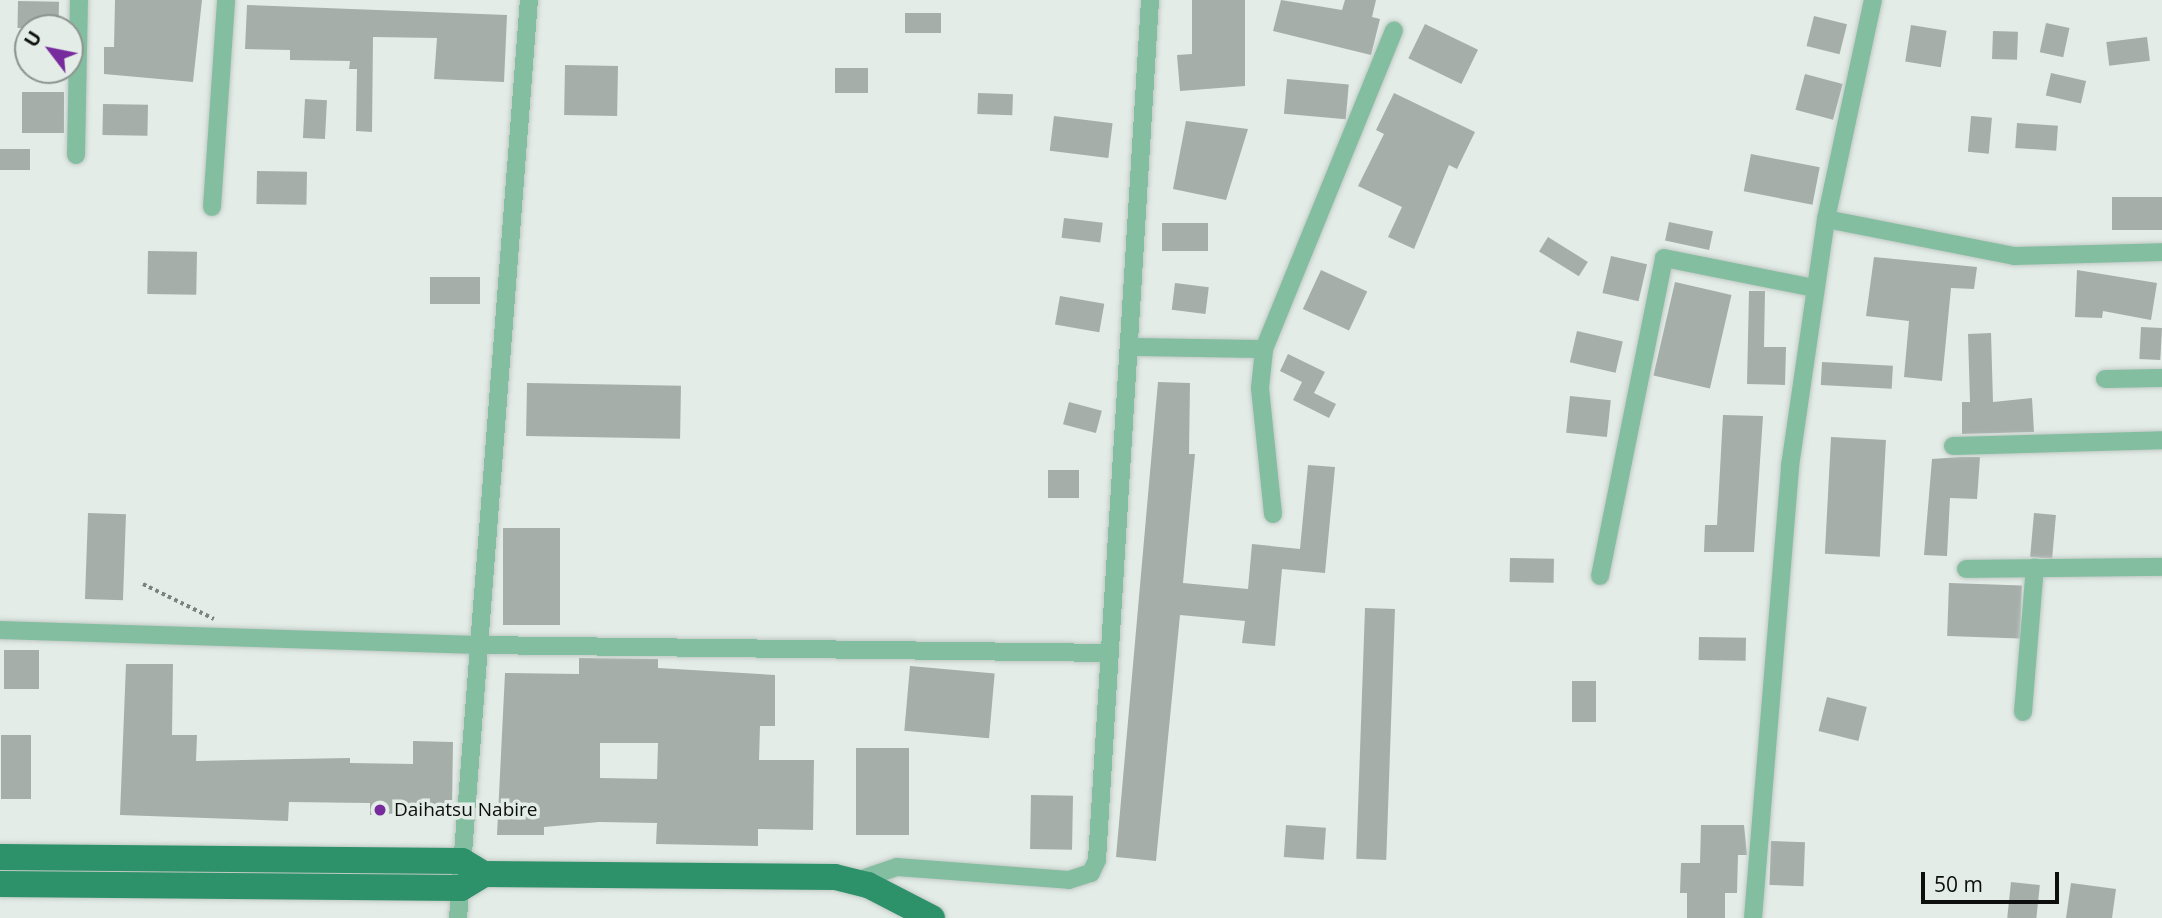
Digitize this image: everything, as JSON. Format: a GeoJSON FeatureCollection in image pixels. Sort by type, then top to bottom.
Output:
{"type":"FeatureCollection","features":[{"type":"Feature","properties":{"kind":"main road"},"geometry":{"type":"LineString","coordinates":[[0,857],[473,868],[856,881],[932,918]]}},
{"type":"Feature","properties":{"kind":"main road"},"geometry":{"type":"LineString","coordinates":[[0,884],[461,888],[473,868]]}},
{"type":"Feature","properties":{"kind":"street"},"geometry":{"type":"LineString","coordinates":[[76,155],[79,0]]}},
{"type":"Feature","properties":{"kind":"street"},"geometry":{"type":"LineString","coordinates":[[212,207],[226,0]]}},
{"type":"Feature","properties":{"kind":"street"},"geometry":{"type":"LineString","coordinates":[[473,868],[477,645],[529,0],[522,0]]}},
{"type":"Feature","properties":{"kind":"street"},"geometry":{"type":"LineString","coordinates":[[856,881],[897,867],[1069,880],[1091,873],[1098,853],[1150,0]]}},
{"type":"Feature","properties":{"kind":"street"},"geometry":{"type":"LineString","coordinates":[[1753,918],[1785,512],[1814,288],[1872,0]]}},
{"type":"Feature","properties":{"kind":"street"},"geometry":{"type":"LineString","coordinates":[[1273,513],[1260,388],[1264,349],[1394,31]]}},
{"type":"Feature","properties":{"kind":"street"},"geometry":{"type":"LineString","coordinates":[[1826,219],[2003,255],[2162,252]]}},
{"type":"Feature","properties":{"kind":"street"},"geometry":{"type":"LineString","coordinates":[[1600,576],[1664,258],[1814,288]]}},
{"type":"Feature","properties":{"kind":"street"},"geometry":{"type":"LineString","coordinates":[[1130,347],[1264,349]]}},
{"type":"Feature","properties":{"kind":"street"},"geometry":{"type":"LineString","coordinates":[[2105,379],[2162,378]]}},
{"type":"Feature","properties":{"kind":"street"},"geometry":{"type":"LineString","coordinates":[[1952,446],[2162,440]]}},
{"type":"Feature","properties":{"kind":"street"},"geometry":{"type":"LineString","coordinates":[[2023,712],[2035,567]]}},
{"type":"Feature","properties":{"kind":"street"},"geometry":{"type":"LineString","coordinates":[[1966,569],[2162,567]]}},
{"type":"Feature","properties":{"kind":"street"},"geometry":{"type":"LineString","coordinates":[[0,630],[226,634],[477,645],[1110,653]]}},
{"type":"Feature","properties":{"kind":"street"},"geometry":{"type":"LineString","coordinates":[[458,918],[461,888]]}},
{"type":"Feature","properties":{"kind":"path"},"geometry":{"type":"LineString","coordinates":[[143,584],[192,605],[226,634]]}},
{"type":"Feature","properties":{"kind":"building"},"geometry":{"type":"Polygon","coordinates":[[[115,0],[202,0],[193,82],[104,74],[104,47],[114,47],[115,0]]]}},
{"type":"Feature","properties":{"kind":"building"},"geometry":{"type":"Polygon","coordinates":[[[1192,0],[1245,0],[1245,86],[1180,91],[1177,55],[1192,54],[1192,0]]]}},
{"type":"Feature","properties":{"kind":"building"},"geometry":{"type":"Polygon","coordinates":[[[1281,0],[1342,10],[1345,0],[1376,0],[1372,17],[1380,19],[1371,55],[1273,31],[1281,0]]]}},
{"type":"Feature","properties":{"kind":"building"},"geometry":{"type":"Polygon","coordinates":[[[18,1],[59,2],[59,14],[18,14],[18,1]]]}},
{"type":"Feature","properties":{"kind":"building"},"geometry":{"type":"Polygon","coordinates":[[[247,5],[507,15],[504,82],[434,79],[437,38],[373,37],[372,132],[356,131],[357,69],[349,69],[350,61],[290,60],[290,50],[245,49],[247,5]]]}},
{"type":"Feature","properties":{"kind":"building"},"geometry":{"type":"Polygon","coordinates":[[[905,13],[941,13],[941,33],[905,33],[905,13]]]}},
{"type":"Feature","properties":{"kind":"building"},"geometry":{"type":"Polygon","coordinates":[[[1814,16],[1847,24],[1839,54],[1807,46],[1814,16]]]}},
{"type":"Feature","properties":{"kind":"building"},"geometry":{"type":"Polygon","coordinates":[[[2046,23],[2069,28],[2063,57],[2040,52],[2046,23]]]}},
{"type":"Feature","properties":{"kind":"building"},"geometry":{"type":"Polygon","coordinates":[[[1425,24],[1478,50],[1461,84],[1408,58],[1425,24]]]}},
{"type":"Feature","properties":{"kind":"building"},"geometry":{"type":"Polygon","coordinates":[[[1911,25],[1947,31],[1941,67],[1905,62],[1911,25]]]}},
{"type":"Feature","properties":{"kind":"building"},"geometry":{"type":"Polygon","coordinates":[[[1993,31],[2018,32],[2017,60],[1992,59],[1993,31]]]}},
{"type":"Feature","properties":{"kind":"building"},"geometry":{"type":"Polygon","coordinates":[[[2147,37],[2150,61],[2109,66],[2106,42],[2147,37]]]}},
{"type":"Feature","properties":{"kind":"building"},"geometry":{"type":"Polygon","coordinates":[[[565,65],[618,66],[617,116],[564,115],[565,65]]]}},
{"type":"Feature","properties":{"kind":"building"},"geometry":{"type":"Polygon","coordinates":[[[835,68],[868,68],[868,93],[835,93],[835,68]]]}},
{"type":"Feature","properties":{"kind":"building"},"geometry":{"type":"Polygon","coordinates":[[[2051,73],[2086,81],[2081,104],[2046,95],[2051,73]]]}},
{"type":"Feature","properties":{"kind":"building"},"geometry":{"type":"Polygon","coordinates":[[[1805,74],[1843,84],[1833,120],[1795,110],[1805,74]]]}},
{"type":"Feature","properties":{"kind":"building"},"geometry":{"type":"Polygon","coordinates":[[[1287,79],[1349,84],[1346,119],[1284,114],[1287,79]]]}},
{"type":"Feature","properties":{"kind":"building"},"geometry":{"type":"Polygon","coordinates":[[[22,92],[64,92],[64,133],[22,133],[22,92]]]}},
{"type":"Feature","properties":{"kind":"building"},"geometry":{"type":"Polygon","coordinates":[[[978,93],[1013,94],[1012,115],[977,114],[978,93]]]}},
{"type":"Feature","properties":{"kind":"building"},"geometry":{"type":"Polygon","coordinates":[[[1394,93],[1475,132],[1457,169],[1449,165],[1414,249],[1388,237],[1402,207],[1358,186],[1384,134],[1376,130],[1394,93]]]}},
{"type":"Feature","properties":{"kind":"building"},"geometry":{"type":"Polygon","coordinates":[[[305,99],[327,100],[325,139],[303,138],[305,99]]]}},
{"type":"Feature","properties":{"kind":"building"},"geometry":{"type":"Polygon","coordinates":[[[103,104],[148,105],[147,136],[102,135],[103,104]]]}},
{"type":"Feature","properties":{"kind":"building"},"geometry":{"type":"Polygon","coordinates":[[[1054,116],[1113,123],[1108,158],[1050,151],[1054,116]]]}},
{"type":"Feature","properties":{"kind":"building"},"geometry":{"type":"Polygon","coordinates":[[[1971,116],[1992,118],[1989,154],[1968,152],[1971,116]]]}},
{"type":"Feature","properties":{"kind":"building"},"geometry":{"type":"Polygon","coordinates":[[[1186,121],[1248,129],[1226,200],[1173,189],[1186,121]]]}},
{"type":"Feature","properties":{"kind":"building"},"geometry":{"type":"Polygon","coordinates":[[[2017,123],[2058,126],[2056,151],[2015,148],[2017,123]]]}},
{"type":"Feature","properties":{"kind":"building"},"geometry":{"type":"Polygon","coordinates":[[[0,149],[30,149],[30,170],[0,170],[0,149]]]}},
{"type":"Feature","properties":{"kind":"building"},"geometry":{"type":"Polygon","coordinates":[[[1751,154],[1820,167],[1812,205],[1744,191],[1751,154]]]}},
{"type":"Feature","properties":{"kind":"building"},"geometry":{"type":"Polygon","coordinates":[[[257,171],[307,172],[306,205],[256,204],[257,171]]]}},
{"type":"Feature","properties":{"kind":"building"},"geometry":{"type":"Polygon","coordinates":[[[2112,197],[2162,197],[2162,230],[2112,230],[2112,197]]]}},
{"type":"Feature","properties":{"kind":"building"},"geometry":{"type":"Polygon","coordinates":[[[1064,218],[1103,223],[1100,243],[1062,238],[1064,218]]]}},
{"type":"Feature","properties":{"kind":"building"},"geometry":{"type":"Polygon","coordinates":[[[1669,222],[1713,231],[1709,250],[1665,241],[1669,222]]]}},
{"type":"Feature","properties":{"kind":"building"},"geometry":{"type":"Polygon","coordinates":[[[1162,223],[1208,223],[1208,251],[1162,251],[1162,223]]]}},
{"type":"Feature","properties":{"kind":"building"},"geometry":{"type":"Polygon","coordinates":[[[1548,237],[1588,262],[1579,276],[1539,251],[1548,237]]]}},
{"type":"Feature","properties":{"kind":"building"},"geometry":{"type":"Polygon","coordinates":[[[148,251],[197,252],[196,295],[147,294],[148,251]]]}},
{"type":"Feature","properties":{"kind":"building"},"geometry":{"type":"Polygon","coordinates":[[[1611,256],[1647,264],[1639,301],[1602,293],[1611,256]]]}},
{"type":"Feature","properties":{"kind":"building"},"geometry":{"type":"Polygon","coordinates":[[[1874,257],[1977,267],[1974,289],[1951,288],[1942,381],[1904,377],[1909,321],[1866,316],[1874,257]]]}},
{"type":"Feature","properties":{"kind":"building"},"geometry":{"type":"Polygon","coordinates":[[[1321,270],[1367,292],[1349,331],[1303,309],[1321,270]]]}},
{"type":"Feature","properties":{"kind":"building"},"geometry":{"type":"Polygon","coordinates":[[[2077,270],[2157,283],[2151,320],[2103,311],[2102,318],[2075,317],[2077,270]]]}},
{"type":"Feature","properties":{"kind":"building"},"geometry":{"type":"Polygon","coordinates":[[[430,277],[480,277],[480,304],[430,304],[430,277]]]}},
{"type":"Feature","properties":{"kind":"building"},"geometry":{"type":"Polygon","coordinates":[[[1675,282],[1732,295],[1710,389],[1653,376],[1675,282]]]}},
{"type":"Feature","properties":{"kind":"building"},"geometry":{"type":"Polygon","coordinates":[[[1175,283],[1209,287],[1205,314],[1172,310],[1175,283]]]}},
{"type":"Feature","properties":{"kind":"building"},"geometry":{"type":"Polygon","coordinates":[[[1749,291],[1765,291],[1764,347],[1786,347],[1785,385],[1747,384],[1749,291]]]}},
{"type":"Feature","properties":{"kind":"building"},"geometry":{"type":"Polygon","coordinates":[[[1060,296],[1104,304],[1099,332],[1055,325],[1060,296]]]}},
{"type":"Feature","properties":{"kind":"building"},"geometry":{"type":"Polygon","coordinates":[[[2141,327],[2162,328],[2160,360],[2139,359],[2141,327]]]}},
{"type":"Feature","properties":{"kind":"building"},"geometry":{"type":"Polygon","coordinates":[[[1577,331],[1623,342],[1616,373],[1570,362],[1577,331]]]}},
{"type":"Feature","properties":{"kind":"building"},"geometry":{"type":"Polygon","coordinates":[[[1991,333],[1993,402],[2032,398],[2034,432],[1962,434],[1962,402],[1970,402],[1968,334],[1991,333]]]}},
{"type":"Feature","properties":{"kind":"building"},"geometry":{"type":"Polygon","coordinates":[[[1288,354],[1325,372],[1314,393],[1336,404],[1329,418],[1293,400],[1302,382],[1280,371],[1288,354]]]}},
{"type":"Feature","properties":{"kind":"building"},"geometry":{"type":"Polygon","coordinates":[[[1822,362],[1893,366],[1892,389],[1821,385],[1822,362]]]}},
{"type":"Feature","properties":{"kind":"building"},"geometry":{"type":"Polygon","coordinates":[[[1158,382],[1190,383],[1189,454],[1195,454],[1183,583],[1248,589],[1252,544],[1300,549],[1308,465],[1335,467],[1325,573],[1282,569],[1275,646],[1242,643],[1245,621],[1180,615],[1156,861],[1116,857],[1158,382]]]}},
{"type":"Feature","properties":{"kind":"building"},"geometry":{"type":"Polygon","coordinates":[[[527,383],[681,386],[680,439],[526,436],[527,383]]]}},
{"type":"Feature","properties":{"kind":"building"},"geometry":{"type":"Polygon","coordinates":[[[1570,396],[1611,400],[1607,437],[1566,433],[1570,396]]]}},
{"type":"Feature","properties":{"kind":"building"},"geometry":{"type":"Polygon","coordinates":[[[1069,402],[1102,411],[1096,433],[1063,424],[1069,402]]]}},
{"type":"Feature","properties":{"kind":"building"},"geometry":{"type":"Polygon","coordinates":[[[1723,415],[1763,416],[1754,552],[1704,552],[1705,525],[1717,525],[1723,415]]]}},
{"type":"Feature","properties":{"kind":"building"},"geometry":{"type":"Polygon","coordinates":[[[1831,437],[1886,440],[1880,557],[1825,554],[1831,437]]]}},
{"type":"Feature","properties":{"kind":"building"},"geometry":{"type":"Polygon","coordinates":[[[1980,457],[1977,499],[1950,498],[1947,556],[1924,555],[1932,459],[1980,457]]]}},
{"type":"Feature","properties":{"kind":"building"},"geometry":{"type":"Polygon","coordinates":[[[1048,470],[1079,470],[1079,498],[1048,498],[1048,470]]]}},
{"type":"Feature","properties":{"kind":"building"},"geometry":{"type":"Polygon","coordinates":[[[88,513],[126,514],[123,600],[85,599],[88,513]]]}},
{"type":"Feature","properties":{"kind":"building"},"geometry":{"type":"Polygon","coordinates":[[[2034,513],[2056,515],[2052,559],[2030,557],[2034,513]]]}},
{"type":"Feature","properties":{"kind":"building"},"geometry":{"type":"Polygon","coordinates":[[[503,528],[560,528],[560,625],[503,625],[503,528]]]}},
{"type":"Feature","properties":{"kind":"building"},"geometry":{"type":"Polygon","coordinates":[[[1510,558],[1554,559],[1554,583],[1510,582],[1510,558]]]}},
{"type":"Feature","properties":{"kind":"building"},"geometry":{"type":"Polygon","coordinates":[[[1949,583],[2022,586],[2020,639],[1947,636],[1949,583]]]}},
{"type":"Feature","properties":{"kind":"building"},"geometry":{"type":"Polygon","coordinates":[[[1365,608],[1395,609],[1386,860],[1356,859],[1365,608]]]}},
{"type":"Feature","properties":{"kind":"building"},"geometry":{"type":"Polygon","coordinates":[[[1699,637],[1746,638],[1746,661],[1699,660],[1699,637]]]}},
{"type":"Feature","properties":{"kind":"building"},"geometry":{"type":"Polygon","coordinates":[[[4,650],[39,650],[39,689],[4,689],[4,650]]]}},
{"type":"Feature","properties":{"kind":"building"},"geometry":{"type":"Polygon","coordinates":[[[579,658],[658,659],[658,668],[775,675],[775,726],[760,726],[759,760],[814,760],[813,830],[758,829],[758,846],[656,844],[657,823],[599,822],[544,827],[544,835],[497,835],[505,673],[579,674],[579,658]],[[600,743],[600,778],[657,779],[658,743],[600,743]]]}},
{"type":"Feature","properties":{"kind":"building"},"geometry":{"type":"Polygon","coordinates":[[[126,664],[173,664],[172,735],[197,735],[196,761],[350,758],[350,763],[413,764],[413,741],[453,742],[452,810],[370,815],[370,803],[289,802],[288,821],[120,815],[126,664]]]}},
{"type":"Feature","properties":{"kind":"building"},"geometry":{"type":"Polygon","coordinates":[[[910,666],[995,673],[989,738],[904,731],[910,666]]]}},
{"type":"Feature","properties":{"kind":"building"},"geometry":{"type":"Polygon","coordinates":[[[1572,681],[1596,681],[1596,722],[1572,722],[1572,681]]]}},
{"type":"Feature","properties":{"kind":"building"},"geometry":{"type":"Polygon","coordinates":[[[1827,697],[1867,707],[1858,741],[1819,731],[1827,697]]]}},
{"type":"Feature","properties":{"kind":"building"},"geometry":{"type":"Polygon","coordinates":[[[1,735],[31,735],[31,799],[1,799],[1,735]]]}},
{"type":"Feature","properties":{"kind":"building"},"geometry":{"type":"Polygon","coordinates":[[[856,748],[909,748],[909,835],[856,835],[856,748]]]}},
{"type":"Feature","properties":{"kind":"building"},"geometry":{"type":"Polygon","coordinates":[[[1031,795],[1073,796],[1072,850],[1030,849],[1031,795]]]}},
{"type":"Feature","properties":{"kind":"building"},"geometry":{"type":"Polygon","coordinates":[[[1286,825],[1326,828],[1324,860],[1284,857],[1286,825]]]}},
{"type":"Feature","properties":{"kind":"building"},"geometry":{"type":"Polygon","coordinates":[[[1701,825],[1744,825],[1747,855],[1738,855],[1737,893],[1725,893],[1725,918],[1687,918],[1687,893],[1680,893],[1681,863],[1700,863],[1701,825]]]}},
{"type":"Feature","properties":{"kind":"building"},"geometry":{"type":"Polygon","coordinates":[[[1771,841],[1805,842],[1803,886],[1769,885],[1771,841]]]}},
{"type":"Feature","properties":{"kind":"building"},"geometry":{"type":"Polygon","coordinates":[[[2011,882],[2040,885],[2036,918],[2007,918],[2011,882]]]}},
{"type":"Feature","properties":{"kind":"building"},"geometry":{"type":"Polygon","coordinates":[[[2071,883],[2116,889],[2112,918],[2066,918],[2071,883]]]}},
{"type":"Feature","properties":{"kind":"place","name":"Daihatsu Nabire"},"geometry":{"type":"Point","coordinates":[380,810]}}]}
